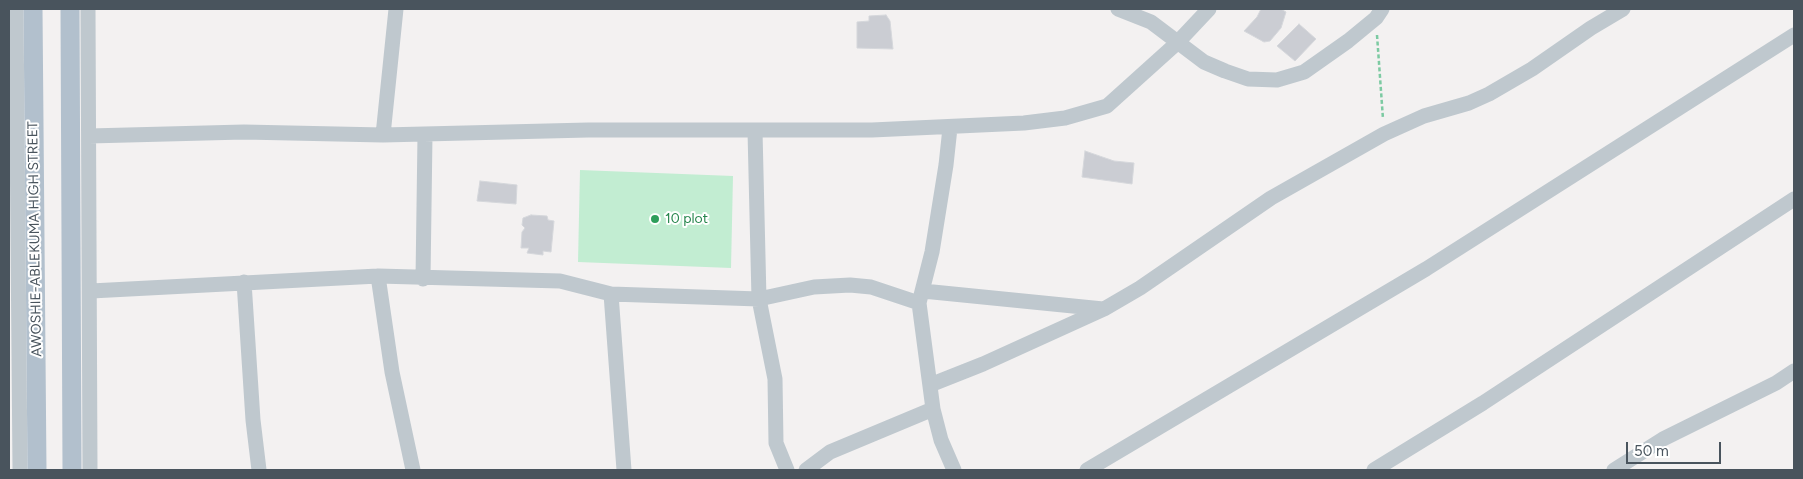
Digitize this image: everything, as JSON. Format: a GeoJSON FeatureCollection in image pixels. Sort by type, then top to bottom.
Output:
{"type":"FeatureCollection","features":[{"type":"Feature","properties":{"kind":"main road","name":"AWOSHIE-ABLEKUMA HIGH STREET"},"geometry":{"type":"LineString","coordinates":[[33,9],[37,470]]}},
{"type":"Feature","properties":{"kind":"main road"},"geometry":{"type":"LineString","coordinates":[[70,9],[72,470]]}},
{"type":"Feature","properties":{"kind":"street","name":"AWOSHIE-ABLEKUMA HIGH STREET"},"geometry":{"type":"LineString","coordinates":[[16,9],[13,200],[20,470]]}},
{"type":"Feature","properties":{"kind":"street"},"geometry":{"type":"LineString","coordinates":[[88,9],[90,470]]}},
{"type":"Feature","properties":{"kind":"street"},"geometry":{"type":"LineString","coordinates":[[383,135],[396,9]]}},
{"type":"Feature","properties":{"kind":"street"},"geometry":{"type":"LineString","coordinates":[[1118,9],[1150,22],[1204,62],[1248,79],[1277,80],[1304,72],[1379,14]]}},
{"type":"Feature","properties":{"kind":"street"},"geometry":{"type":"LineString","coordinates":[[89,136],[244,132],[383,135],[569,130],[755,131],[950,128],[1024,124],[1094,112],[1118,98],[1177,43],[1209,9]]}},
{"type":"Feature","properties":{"kind":"street"},"geometry":{"type":"LineString","coordinates":[[930,384],[1001,356],[1104,309],[1140,288],[1271,198],[1384,134],[1424,116],[1469,103],[1489,94],[1532,69],[1622,9]]}},
{"type":"Feature","properties":{"kind":"street"},"geometry":{"type":"LineString","coordinates":[[1087,470],[1426,269],[1794,35]]}},
{"type":"Feature","properties":{"kind":"street"},"geometry":{"type":"LineString","coordinates":[[950,128],[941,196],[921,297],[933,410],[941,440],[954,470]]}},
{"type":"Feature","properties":{"kind":"street"},"geometry":{"type":"LineString","coordinates":[[755,131],[759,299],[775,379],[776,444],[787,470]]}},
{"type":"Feature","properties":{"kind":"street"},"geometry":{"type":"LineString","coordinates":[[423,279],[424,134]]}},
{"type":"Feature","properties":{"kind":"street"},"geometry":{"type":"LineString","coordinates":[[1374,470],[1483,403],[1794,200]]}},
{"type":"Feature","properties":{"kind":"street"},"geometry":{"type":"LineString","coordinates":[[90,291],[378,276],[423,279],[560,281],[611,294],[759,299],[814,287],[842,284],[871,287],[921,297],[1104,309]]}},
{"type":"Feature","properties":{"kind":"street"},"geometry":{"type":"LineString","coordinates":[[378,276],[392,372],[412,470]]}},
{"type":"Feature","properties":{"kind":"street"},"geometry":{"type":"LineString","coordinates":[[244,282],[253,420],[259,470]]}},
{"type":"Feature","properties":{"kind":"street"},"geometry":{"type":"LineString","coordinates":[[611,294],[624,470]]}},
{"type":"Feature","properties":{"kind":"street"},"geometry":{"type":"LineString","coordinates":[[1614,470],[1662,439],[1776,383],[1794,371]]}},
{"type":"Feature","properties":{"kind":"street"},"geometry":{"type":"LineString","coordinates":[[806,470],[830,452],[933,410]]}},
{"type":"Feature","properties":{"kind":"path"},"geometry":{"type":"LineString","coordinates":[[1379,14],[1384,134]]}},
{"type":"Feature","properties":{"kind":"green space","name":"10 plot"},"geometry":{"type":"Polygon","coordinates":[[[580,170],[733,176],[731,268],[578,262],[580,170]]]}},
{"type":"Feature","properties":{"kind":"building"},"geometry":{"type":"Polygon","coordinates":[[[1261,9],[1281,9],[1286,12],[1281,28],[1270,41],[1264,42],[1244,31],[1257,17],[1261,9]]]}},
{"type":"Feature","properties":{"kind":"building"},"geometry":{"type":"Polygon","coordinates":[[[886,15],[890,21],[893,49],[857,48],[857,22],[869,21],[869,16],[886,15]]]}},
{"type":"Feature","properties":{"kind":"building"},"geometry":{"type":"Polygon","coordinates":[[[1299,24],[1316,39],[1295,61],[1277,46],[1299,24]]]}},
{"type":"Feature","properties":{"kind":"building"},"geometry":{"type":"Polygon","coordinates":[[[1085,151],[1114,161],[1134,163],[1132,184],[1082,177],[1085,151]]]}},
{"type":"Feature","properties":{"kind":"building"},"geometry":{"type":"Polygon","coordinates":[[[480,181],[517,185],[516,204],[477,201],[480,181]]]}},
{"type":"Feature","properties":{"kind":"building"},"geometry":{"type":"Polygon","coordinates":[[[531,215],[547,216],[548,220],[554,221],[551,252],[543,251],[543,255],[527,253],[529,248],[521,248],[522,232],[525,228],[522,225],[523,218],[531,215]]]}},
{"type":"Feature","properties":{"kind":"place","name":"10 plot"},"geometry":{"type":"Point","coordinates":[655,219]}}]}
